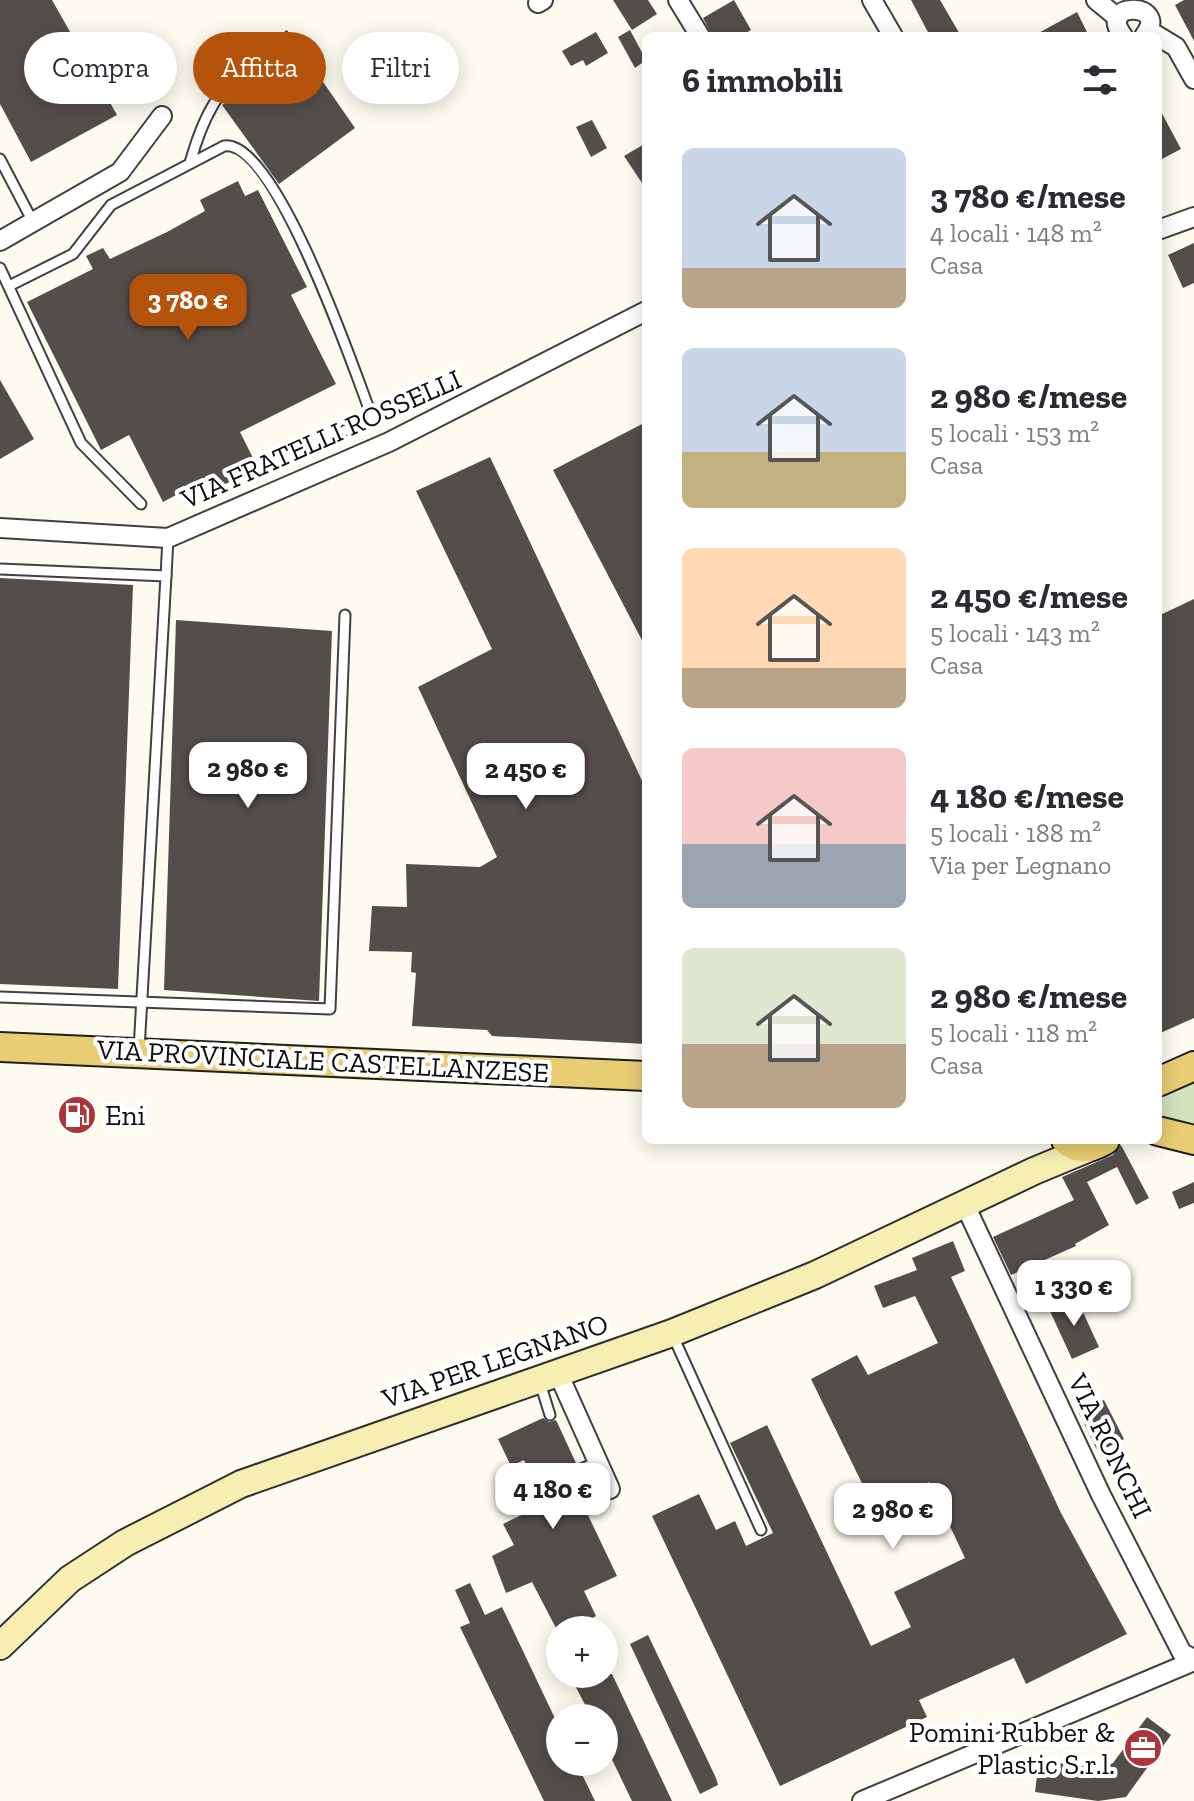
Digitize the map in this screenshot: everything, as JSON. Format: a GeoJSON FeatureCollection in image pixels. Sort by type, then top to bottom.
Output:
{"type":"FeatureCollection","features":[{"type":"Feature","properties":{"kind":"main road","name":"VIA PROVINCIALE CASTELLANZESE"},"geometry":{"type":"LineString","coordinates":[[0,1047],[642,1076]]}},
{"type":"Feature","properties":{"kind":"main road"},"geometry":{"type":"LineString","coordinates":[[1162,1080],[1194,1066]]}},
{"type":"Feature","properties":{"kind":"main road"},"geometry":{"type":"LineString","coordinates":[[1162,1132],[1194,1140]]}},
{"type":"Feature","properties":{"kind":"street"},"geometry":{"type":"LineString","coordinates":[[678,0],[698,32]]}},
{"type":"Feature","properties":{"kind":"street"},"geometry":{"type":"LineString","coordinates":[[872,0],[891,32]]}},
{"type":"Feature","properties":{"kind":"street"},"geometry":{"type":"LineString","coordinates":[[1096,0],[1120,27]]}},
{"type":"Feature","properties":{"kind":"street"},"geometry":{"type":"LineString","coordinates":[[1120,27],[1125,10],[1142,4],[1149,20],[1146,32]]}},
{"type":"Feature","properties":{"kind":"street"},"geometry":{"type":"LineString","coordinates":[[1162,40],[1176,47],[1194,79]]}},
{"type":"Feature","properties":{"kind":"street"},"geometry":{"type":"LineString","coordinates":[[0,241],[120,172],[162,116]]}},
{"type":"Feature","properties":{"kind":"street"},"geometry":{"type":"LineString","coordinates":[[1162,229],[1194,217]]}},
{"type":"Feature","properties":{"kind":"street","name":"VIA FRATELLI ROSSELLI"},"geometry":{"type":"LineString","coordinates":[[0,528],[168,538],[389,442],[642,313]]}},
{"type":"Feature","properties":{"kind":"street","name":"VIA PER LEGNANO"},"geometry":{"type":"LineString","coordinates":[[1034,1171],[1052,1157],[1057,1144]]}},
{"type":"Feature","properties":{"kind":"street","name":"VIA PER LEGNANO"},"geometry":{"type":"LineString","coordinates":[[0,1646],[70,1579],[125,1543],[187,1510],[281,1469],[672,1333],[815,1275],[965,1205],[1084,1144]]}},
{"type":"Feature","properties":{"kind":"street","name":"VIA RONCHI"},"geometry":{"type":"LineString","coordinates":[[965,1205],[1101,1495],[1182,1653],[1194,1660]]}},
{"type":"Feature","properties":{"kind":"street"},"geometry":{"type":"LineString","coordinates":[[549,1377],[610,1489]]}},
{"type":"Feature","properties":{"kind":"street"},"geometry":{"type":"LineString","coordinates":[[862,1801],[1194,1660]]}},
{"type":"Feature","properties":{"kind":"lane"},"geometry":{"type":"LineString","coordinates":[[190,163],[200,126],[211,104]]}},
{"type":"Feature","properties":{"kind":"lane"},"geometry":{"type":"LineString","coordinates":[[9,286],[73,254],[111,205],[224,146],[239,148],[259,168],[284,205],[372,417],[340,433]]}},
{"type":"Feature","properties":{"kind":"lane"},"geometry":{"type":"LineString","coordinates":[[0,159],[33,222]]}},
{"type":"Feature","properties":{"kind":"lane"},"geometry":{"type":"LineString","coordinates":[[0,268],[81,443],[141,504]]}},
{"type":"Feature","properties":{"kind":"lane"},"geometry":{"type":"LineString","coordinates":[[139,1054],[168,538]]}},
{"type":"Feature","properties":{"kind":"lane"},"geometry":{"type":"LineString","coordinates":[[0,569],[166,576]]}},
{"type":"Feature","properties":{"kind":"lane"},"geometry":{"type":"LineString","coordinates":[[0,997],[330,1009],[345,615]]}},
{"type":"Feature","properties":{"kind":"lane"},"geometry":{"type":"LineString","coordinates":[[672,1333],[761,1530]]}},
{"type":"Feature","properties":{"kind":"lane"},"geometry":{"type":"LineString","coordinates":[[549,1377],[550,1415]]}},
{"type":"Feature","properties":{"kind":"lane"},"geometry":{"type":"LineString","coordinates":[[579,1470],[597,1462]]}},
{"type":"Feature","properties":{"kind":"green space"},"geometry":{"type":"Polygon","coordinates":[[[1194,1077],[1194,1129],[1162,1123],[1162,1091],[1194,1077]]]}},
{"type":"Feature","properties":{"kind":"building"},"geometry":{"type":"Polygon","coordinates":[[[0,0],[52,0],[70,32],[24,32],[24,104],[111,104],[117,115],[31,162],[0,104],[0,0]]]}},
{"type":"Feature","properties":{"kind":"building"},"geometry":{"type":"Polygon","coordinates":[[[613,0],[648,0],[657,14],[632,30],[613,0]]]}},
{"type":"Feature","properties":{"kind":"building"},"geometry":{"type":"Polygon","coordinates":[[[734,0],[751,30],[710,32],[703,18],[734,0]]]}},
{"type":"Feature","properties":{"kind":"building"},"geometry":{"type":"Polygon","coordinates":[[[911,0],[940,0],[959,32],[928,32],[911,0]]]}},
{"type":"Feature","properties":{"kind":"building"},"geometry":{"type":"Polygon","coordinates":[[[1184,0],[1194,0],[1194,41],[1175,5],[1184,0]]]}},
{"type":"Feature","properties":{"kind":"building"},"geometry":{"type":"Polygon","coordinates":[[[1077,12],[1087,32],[1040,32],[1077,12]]]}},
{"type":"Feature","properties":{"kind":"building"},"geometry":{"type":"Polygon","coordinates":[[[630,30],[642,52],[642,63],[635,68],[618,37],[630,30]]]}},
{"type":"Feature","properties":{"kind":"building"},"geometry":{"type":"Polygon","coordinates":[[[596,32],[608,53],[586,66],[583,60],[571,66],[562,51],[596,32]]]}},
{"type":"Feature","properties":{"kind":"building"},"geometry":{"type":"Polygon","coordinates":[[[326,86],[355,128],[279,184],[222,105],[326,104],[326,86]]]}},
{"type":"Feature","properties":{"kind":"building"},"geometry":{"type":"Polygon","coordinates":[[[1162,113],[1181,149],[1162,159],[1162,113]]]}},
{"type":"Feature","properties":{"kind":"building"},"geometry":{"type":"Polygon","coordinates":[[[592,120],[607,148],[591,157],[576,127],[592,120]]]}},
{"type":"Feature","properties":{"kind":"building"},"geometry":{"type":"Polygon","coordinates":[[[642,145],[642,183],[624,156],[642,145]]]}},
{"type":"Feature","properties":{"kind":"building"},"geometry":{"type":"Polygon","coordinates":[[[238,181],[245,196],[258,190],[307,287],[291,295],[336,384],[240,432],[258,468],[211,491],[208,478],[163,502],[129,435],[101,450],[27,302],[93,269],[86,256],[103,248],[110,259],[167,232],[205,211],[200,200],[238,181]]]}},
{"type":"Feature","properties":{"kind":"building"},"geometry":{"type":"Polygon","coordinates":[[[1194,243],[1194,283],[1183,288],[1168,255],[1194,243]]]}},
{"type":"Feature","properties":{"kind":"building"},"geometry":{"type":"Polygon","coordinates":[[[0,380],[34,439],[0,459],[0,380]]]}},
{"type":"Feature","properties":{"kind":"building"},"geometry":{"type":"Polygon","coordinates":[[[642,424],[642,640],[553,470],[642,424]]]}},
{"type":"Feature","properties":{"kind":"building"},"geometry":{"type":"Polygon","coordinates":[[[490,457],[642,780],[642,1044],[492,1036],[487,1030],[412,1026],[416,973],[411,972],[412,952],[369,951],[372,906],[407,907],[406,864],[480,867],[497,857],[418,687],[492,649],[416,491],[490,457]]]}},
{"type":"Feature","properties":{"kind":"building"},"geometry":{"type":"Polygon","coordinates":[[[0,578],[133,585],[118,989],[0,984],[0,578]]]}},
{"type":"Feature","properties":{"kind":"building"},"geometry":{"type":"Polygon","coordinates":[[[1194,599],[1194,1018],[1162,1032],[1162,614],[1194,599]]]}},
{"type":"Feature","properties":{"kind":"building"},"geometry":{"type":"Polygon","coordinates":[[[176,620],[332,631],[319,1001],[164,990],[176,620]]]}},
{"type":"Feature","properties":{"kind":"building"},"geometry":{"type":"Polygon","coordinates":[[[1121,1145],[1149,1198],[1136,1205],[1117,1167],[1087,1182],[1109,1225],[1076,1246],[1011,1275],[993,1237],[1074,1200],[1062,1177],[1113,1155],[1121,1145]]]}},
{"type":"Feature","properties":{"kind":"building"},"geometry":{"type":"Polygon","coordinates":[[[1194,1182],[1194,1203],[1179,1209],[1172,1192],[1194,1182]]]}},
{"type":"Feature","properties":{"kind":"building"},"geometry":{"type":"Polygon","coordinates":[[[953,1241],[965,1271],[951,1277],[1061,1513],[1127,1634],[1026,1684],[1014,1658],[919,1700],[927,1717],[780,1786],[652,1516],[699,1494],[716,1530],[735,1521],[746,1546],[773,1533],[730,1443],[767,1425],[871,1646],[911,1627],[894,1592],[965,1558],[929,1482],[877,1514],[811,1379],[857,1355],[868,1375],[938,1343],[915,1296],[883,1308],[874,1286],[917,1270],[912,1258],[953,1241]]]}},
{"type":"Feature","properties":{"kind":"building"},"geometry":{"type":"Polygon","coordinates":[[[1076,1297],[1099,1347],[1072,1359],[1049,1309],[1076,1297]]]}},
{"type":"Feature","properties":{"kind":"building"},"geometry":{"type":"Polygon","coordinates":[[[1104,1400],[1124,1439],[1098,1452],[1079,1413],[1104,1400]]]}},
{"type":"Feature","properties":{"kind":"building"},"geometry":{"type":"Polygon","coordinates":[[[543,1418],[549,1422],[556,1420],[576,1463],[572,1468],[573,1474],[582,1477],[588,1488],[577,1492],[617,1576],[584,1591],[596,1616],[550,1616],[532,1582],[506,1593],[492,1556],[514,1545],[503,1524],[544,1504],[524,1460],[511,1466],[498,1439],[543,1418]]]}},
{"type":"Feature","properties":{"kind":"building"},"geometry":{"type":"Polygon","coordinates":[[[470,1583],[485,1615],[502,1607],[548,1704],[546,1776],[583,1776],[595,1801],[544,1801],[460,1627],[470,1623],[455,1590],[470,1583]]]}},
{"type":"Feature","properties":{"kind":"building"},"geometry":{"type":"Polygon","coordinates":[[[648,1635],[716,1778],[718,1785],[700,1794],[630,1644],[648,1635]]]}},
{"type":"Feature","properties":{"kind":"building"},"geometry":{"type":"Polygon","coordinates":[[[618,1687],[672,1801],[632,1801],[618,1772],[618,1704],[585,1704],[576,1688],[618,1687]]]}},
{"type":"Feature","properties":{"kind":"building","name":"Pomini Rubber & Plastic S.r.l."},"geometry":{"type":"Polygon","coordinates":[[[1147,1717],[1171,1735],[1126,1797],[1098,1801],[1035,1792],[1039,1760],[1100,1769],[1113,1763],[1147,1717]]]}},
{"type":"Feature","properties":{"kind":"place","name":"Eni"},"geometry":{"type":"Point","coordinates":[77,1115]}},
{"type":"Feature","properties":{"kind":"place","name":"Pomini Rubber & Plastic S.r.l."},"geometry":{"type":"Point","coordinates":[1143,1748]}}]}
